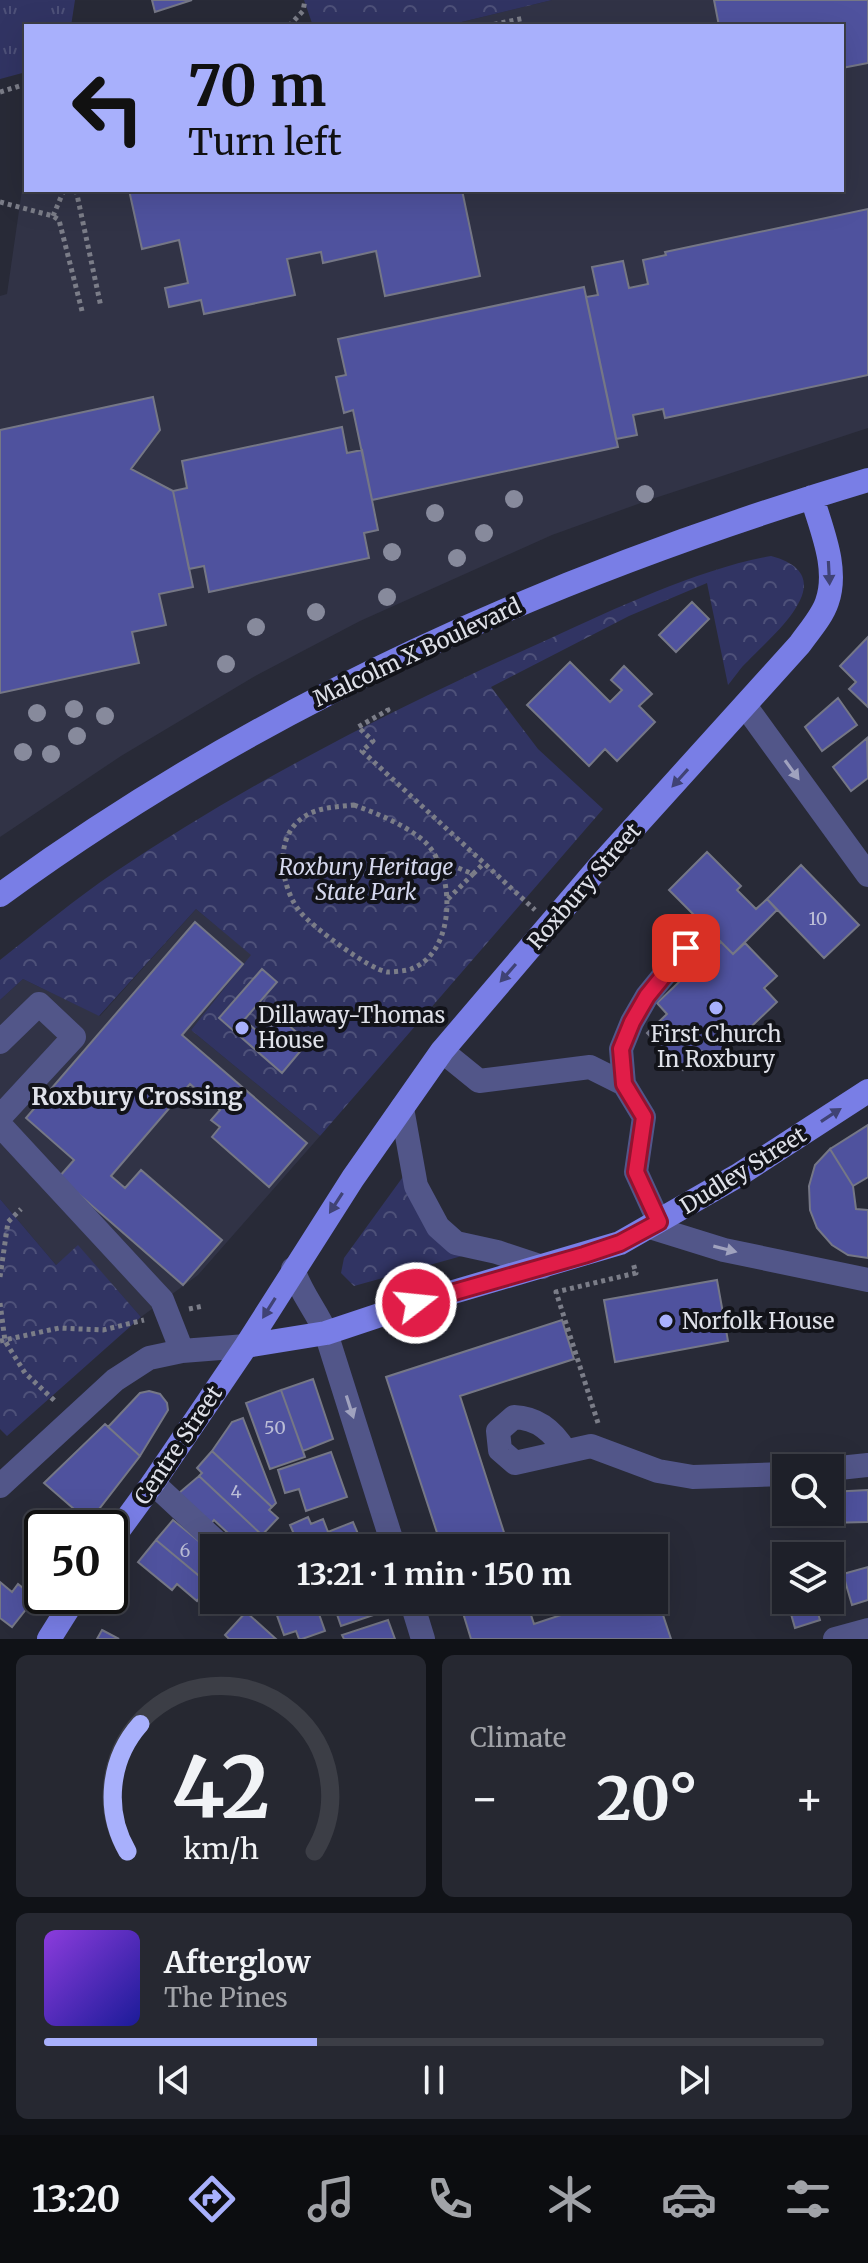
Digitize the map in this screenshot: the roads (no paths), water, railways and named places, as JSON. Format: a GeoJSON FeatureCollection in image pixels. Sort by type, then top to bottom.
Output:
{"type":"FeatureCollection","features":[{"type":"Feature","properties":{"kind":"main road","name":"Malcolm X Boulevard"},"geometry":{"type":"LineString","coordinates":[[0,895],[75,842],[194,767],[295,710],[454,631],[649,553],[868,480]]}},
{"type":"Feature","properties":{"kind":"main road","name":"Roxbury Street"},"geometry":{"type":"LineString","coordinates":[[246,1346],[293,1269],[442,1051],[603,862],[746,707],[800,644],[826,605],[831,578],[830,563],[812,497]]}},
{"type":"Feature","properties":{"kind":"main road","name":"Dudley Street"},"geometry":{"type":"LineString","coordinates":[[246,1346],[326,1333],[416,1303],[584,1255],[628,1238],[737,1176],[868,1091]]}},
{"type":"Feature","properties":{"kind":"main road","name":"Centre Street"},"geometry":{"type":"LineString","coordinates":[[128,1517],[246,1346]]}},
{"type":"Feature","properties":{"kind":"main road"},"geometry":{"type":"LineString","coordinates":[[49,1639],[65,1614]]}},
{"type":"Feature","properties":{"kind":"street"},"geometry":{"type":"LineString","coordinates":[[746,707],[868,875]]}},
{"type":"Feature","properties":{"kind":"street"},"geometry":{"type":"LineString","coordinates":[[686,948],[647,996],[621,1049],[624,1084],[644,1117],[636,1172],[654,1224],[724,1250],[868,1280]]}},
{"type":"Feature","properties":{"kind":"street"},"geometry":{"type":"LineString","coordinates":[[0,1042],[39,1004],[74,1037],[0,1117]]}},
{"type":"Feature","properties":{"kind":"street"},"geometry":{"type":"LineString","coordinates":[[442,1051],[479,1081],[590,1067],[624,1084]]}},
{"type":"Feature","properties":{"kind":"street"},"geometry":{"type":"LineString","coordinates":[[402,1108],[416,1186],[438,1227],[456,1243],[542,1267]]}},
{"type":"Feature","properties":{"kind":"street"},"geometry":{"type":"LineString","coordinates":[[0,1125],[162,1300],[182,1351]]}},
{"type":"Feature","properties":{"kind":"street"},"geometry":{"type":"LineString","coordinates":[[293,1269],[298,1286],[317,1311],[326,1333],[390,1534]]}},
{"type":"Feature","properties":{"kind":"street"},"geometry":{"type":"LineString","coordinates":[[0,1486],[115,1380],[149,1358],[182,1351],[246,1346]]}},
{"type":"Feature","properties":{"kind":"street"},"geometry":{"type":"LineString","coordinates":[[565,1451],[591,1446],[658,1471],[693,1477],[772,1474]]}},
{"type":"Feature","properties":{"kind":"street"},"geometry":{"type":"LineString","coordinates":[[844,1468],[868,1465]]}},
{"type":"Feature","properties":{"kind":"street"},"geometry":{"type":"LineString","coordinates":[[153,1483],[208,1534]]}},
{"type":"Feature","properties":{"kind":"street"},"geometry":{"type":"LineString","coordinates":[[415,1614],[423,1639]]}},
{"type":"Feature","properties":{"kind":"street"},"geometry":{"type":"LineString","coordinates":[[835,1639],[868,1630]]}},
{"type":"Feature","properties":{"kind":"place","name":"First Church In Roxbury"},"geometry":{"type":"Point","coordinates":[716,1008]}},
{"type":"Feature","properties":{"kind":"place","name":"Dillaway-Thomas House"},"geometry":{"type":"Point","coordinates":[242,1028]}},
{"type":"Feature","properties":{"kind":"place","name":"Norfolk House"},"geometry":{"type":"Point","coordinates":[666,1321]}},
{"type":"Feature","properties":{"kind":"district","name":"Roxbury Crossing"},"geometry":{"type":"Point","coordinates":[137,1096]}},
{"type":"Feature","properties":{"kind":"park label","name":"Roxbury Heritage State Park"},"geometry":{"type":"Point","coordinates":[366,880]}}]}
